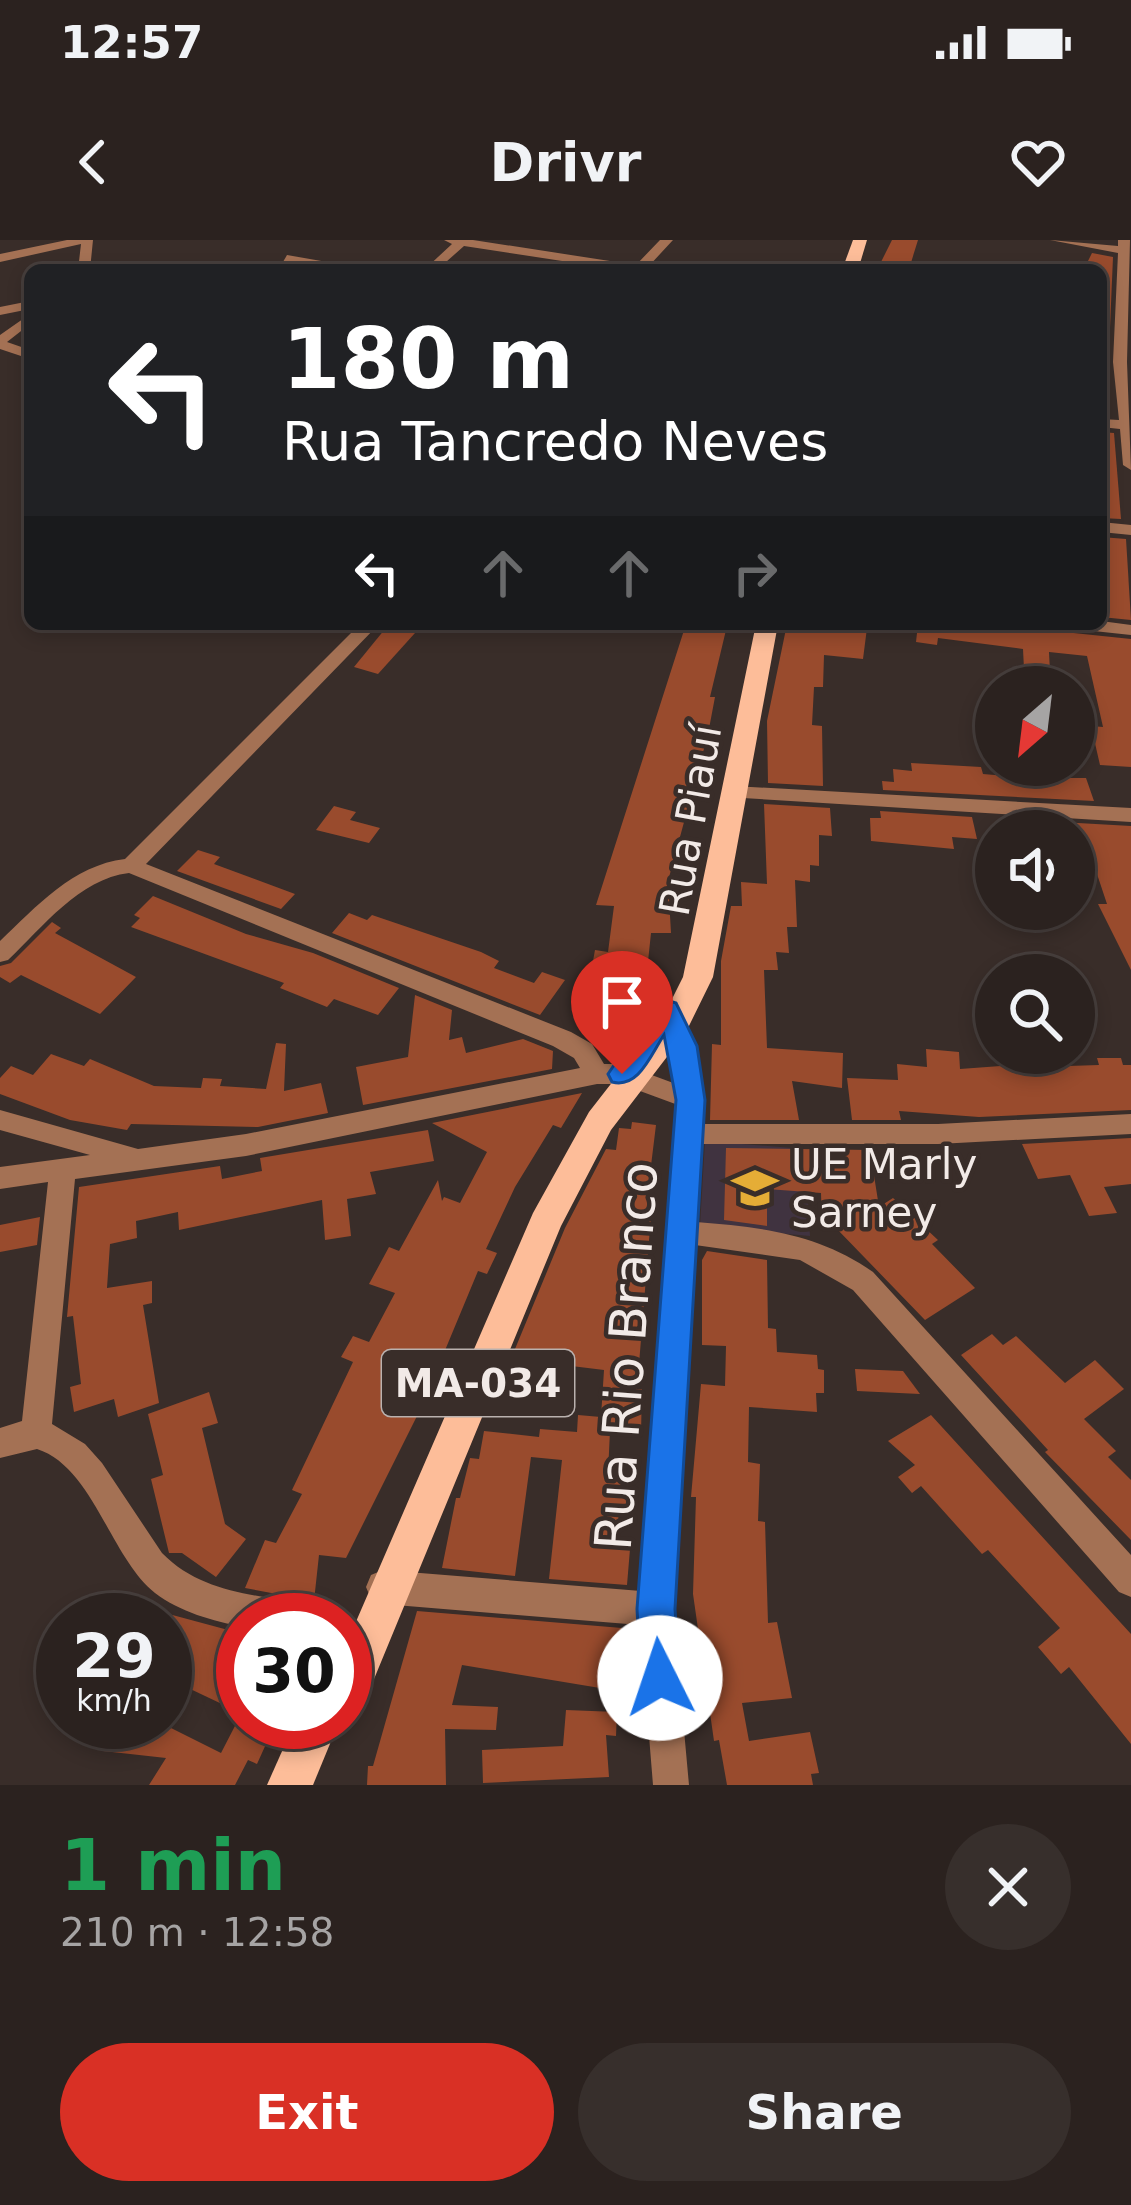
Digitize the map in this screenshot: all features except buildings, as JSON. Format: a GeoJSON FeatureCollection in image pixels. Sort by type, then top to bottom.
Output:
{"type":"FeatureCollection","features":[{"type":"Feature","properties":{"kind":"main road","name":"Rua Piauí"},"geometry":{"type":"LineString","coordinates":[[670,1017],[695,921],[747,630]]}},
{"type":"Feature","properties":{"kind":"main road","name":"Rua Piauí"},"geometry":{"type":"LineString","coordinates":[[670,1017],[705,959],[766,630]]}},
{"type":"Feature","properties":{"kind":"main road","name":"MA-034"},"geometry":{"type":"LineString","coordinates":[[372,1626],[545,1222],[617,1075],[670,1017]]}},
{"type":"Feature","properties":{"kind":"main road","name":"MA-034"},"geometry":{"type":"LineString","coordinates":[[372,1608],[386,1588]]}},
{"type":"Feature","properties":{"kind":"main road"},"geometry":{"type":"LineString","coordinates":[[290,1785],[305,1749]]}},
{"type":"Feature","properties":{"kind":"main road"},"geometry":{"type":"LineString","coordinates":[[308,1785],[323,1749]]}},
{"type":"Feature","properties":{"kind":"street"},"geometry":{"type":"LineString","coordinates":[[0,258],[85,240]]}},
{"type":"Feature","properties":{"kind":"street"},"geometry":{"type":"LineString","coordinates":[[279,240],[289,264]]}},
{"type":"Feature","properties":{"kind":"street"},"geometry":{"type":"LineString","coordinates":[[647,264],[667,240]]}},
{"type":"Feature","properties":{"kind":"street"},"geometry":{"type":"LineString","coordinates":[[1056,240],[1125,246],[1131,465]]}},
{"type":"Feature","properties":{"kind":"street"},"geometry":{"type":"LineString","coordinates":[[435,264],[456,241],[604,264]]}},
{"type":"Feature","properties":{"kind":"street"},"geometry":{"type":"LineString","coordinates":[[0,342],[24,323]]}},
{"type":"Feature","properties":{"kind":"street"},"geometry":{"type":"LineString","coordinates":[[131,866],[364,630]]}},
{"type":"Feature","properties":{"kind":"street"},"geometry":{"type":"LineString","coordinates":[[733,792],[1131,814]]}},
{"type":"Feature","properties":{"kind":"street"},"geometry":{"type":"LineString","coordinates":[[0,954],[87,881],[110,868],[131,866],[562,1039],[617,1075],[691,1100]]}},
{"type":"Feature","properties":{"kind":"street","name":"Rua Rio Branco"},"geometry":{"type":"LineString","coordinates":[[670,1017],[683,1046],[691,1100],[656,1609],[671,1785]]}},
{"type":"Feature","properties":{"kind":"street"},"geometry":{"type":"LineString","coordinates":[[0,1178],[264,1142],[617,1075]]}},
{"type":"Feature","properties":{"kind":"street"},"geometry":{"type":"LineString","coordinates":[[0,1120],[136,1158]]}},
{"type":"Feature","properties":{"kind":"street"},"geometry":{"type":"LineString","coordinates":[[690,1133],[938,1134],[1131,1124]]}},
{"type":"Feature","properties":{"kind":"street"},"geometry":{"type":"LineString","coordinates":[[36,1434],[63,1169]]}},
{"type":"Feature","properties":{"kind":"street"},"geometry":{"type":"LineString","coordinates":[[683,1232],[789,1243],[841,1263],[1131,1580]]}},
{"type":"Feature","properties":{"kind":"street"},"geometry":{"type":"LineString","coordinates":[[0,1443],[36,1434],[58,1442],[77,1459],[160,1576],[182,1592],[216,1602]]}},
{"type":"Feature","properties":{"kind":"street"},"geometry":{"type":"LineString","coordinates":[[386,1588],[656,1609]]}},
{"type":"Feature","properties":{"kind":"shaded area","name":"UE Marly Sarney"},"geometry":{"type":"Polygon","coordinates":[[[705,1141],[805,1149],[810,1236],[700,1226],[705,1141]]]}},
{"type":"Feature","properties":{"kind":"place","name":"UE Marly Sarney"},"geometry":{"type":"Point","coordinates":[755,1188]}},
{"type":"Feature","properties":{"kind":"route"},"geometry":{"type":"LineString","coordinates":[[622,1074],[666,1010],[683,1046],[691,1100],[656,1609],[660,1678]]}}]}
